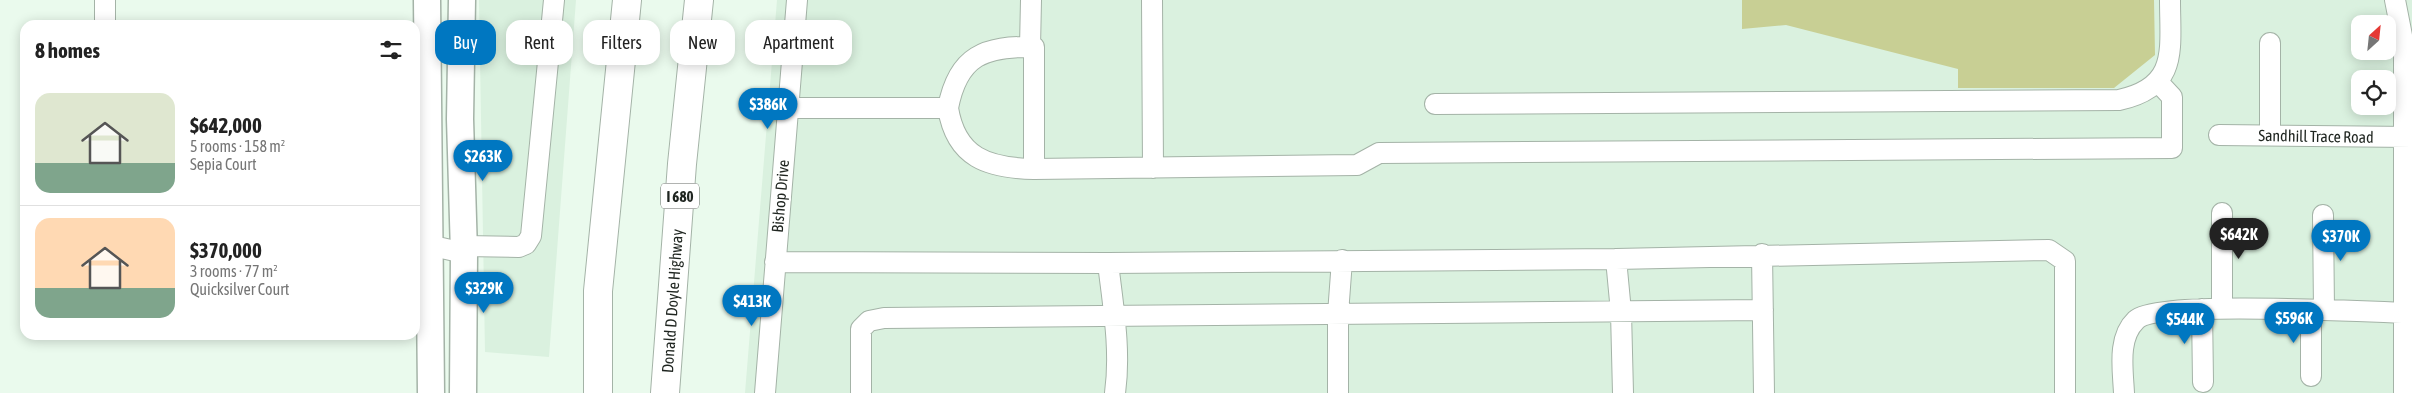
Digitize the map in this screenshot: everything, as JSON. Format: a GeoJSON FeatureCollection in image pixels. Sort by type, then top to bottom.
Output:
{"type":"FeatureCollection","features":[{"type":"Feature","properties":{"kind":"highway"},"geometry":{"type":"LineString","coordinates":[[598,393],[598,291],[627,0]]}},
{"type":"Feature","properties":{"kind":"highway","name":"Donald D Doyle Highway"},"geometry":{"type":"LineString","coordinates":[[665,393],[682,164],[698,0]]}},
{"type":"Feature","properties":{"kind":"main road"},"geometry":{"type":"LineString","coordinates":[[427,0],[422,244],[431,393]]}},
{"type":"Feature","properties":{"kind":"main road"},"geometry":{"type":"LineString","coordinates":[[462,0],[460,119],[464,249],[463,393]]}},
{"type":"Feature","properties":{"kind":"street"},"geometry":{"type":"LineString","coordinates":[[105,0],[105,20]]}},
{"type":"Feature","properties":{"kind":"street"},"geometry":{"type":"LineString","coordinates":[[422,244],[464,249],[519,247],[526,244],[531,236],[554,0]]}},
{"type":"Feature","properties":{"kind":"street","name":"Bishop Drive"},"geometry":{"type":"LineString","coordinates":[[765,393],[797,0]]}},
{"type":"Feature","properties":{"kind":"street"},"geometry":{"type":"LineString","coordinates":[[1030,47],[1031,0]]}},
{"type":"Feature","properties":{"kind":"street"},"geometry":{"type":"LineString","coordinates":[[1152,0],[1153,168]]}},
{"type":"Feature","properties":{"kind":"street"},"geometry":{"type":"LineString","coordinates":[[1435,104],[2119,100],[2144,93],[2158,82],[2166,68],[2170,50],[2170,0]]}},
{"type":"Feature","properties":{"kind":"street"},"geometry":{"type":"LineString","coordinates":[[2395,0],[2408,46],[2408,312],[2404,393]]}},
{"type":"Feature","properties":{"kind":"street"},"geometry":{"type":"LineString","coordinates":[[2270,43],[2270,135]]}},
{"type":"Feature","properties":{"kind":"street"},"geometry":{"type":"LineString","coordinates":[[1034,169],[1034,48],[996,48],[979,55],[966,66],[956,80],[948,108],[950,124],[957,136],[977,157],[1006,169],[1034,169],[1153,168],[1357,164],[1378,154],[2172,148],[2172,97],[2158,82]]}},
{"type":"Feature","properties":{"kind":"street"},"geometry":{"type":"LineString","coordinates":[[788,108],[948,108]]}},
{"type":"Feature","properties":{"kind":"street","name":"Sandhill Trace Road"},"geometry":{"type":"LineString","coordinates":[[2219,135],[2408,137]]}},
{"type":"Feature","properties":{"kind":"street"},"geometry":{"type":"LineString","coordinates":[[2222,213],[2222,308]]}},
{"type":"Feature","properties":{"kind":"street"},"geometry":{"type":"LineString","coordinates":[[2311,376],[2318,310],[2323,215]]}},
{"type":"Feature","properties":{"kind":"street"},"geometry":{"type":"LineString","coordinates":[[775,262],[1108,263],[1616,259],[1762,254],[2049,250],[2065,261],[2065,393]]}},
{"type":"Feature","properties":{"kind":"street"},"geometry":{"type":"LineString","coordinates":[[1762,254],[1764,393]]}},
{"type":"Feature","properties":{"kind":"street"},"geometry":{"type":"LineString","coordinates":[[1616,259],[1621,312],[1623,393]]}},
{"type":"Feature","properties":{"kind":"street"},"geometry":{"type":"LineString","coordinates":[[1338,393],[1338,314],[1342,260]]}},
{"type":"Feature","properties":{"kind":"street"},"geometry":{"type":"LineString","coordinates":[[1108,263],[1114,317],[1117,375],[1115,393]]}},
{"type":"Feature","properties":{"kind":"street"},"geometry":{"type":"LineString","coordinates":[[2124,393],[2123,346],[2129,329],[2136,319],[2149,315],[2222,308],[2408,312]]}},
{"type":"Feature","properties":{"kind":"street"},"geometry":{"type":"LineString","coordinates":[[2202,309],[2203,382]]}},
{"type":"Feature","properties":{"kind":"street"},"geometry":{"type":"LineString","coordinates":[[861,393],[861,329],[869,321],[884,318],[1763,310]]}},
{"type":"Feature","properties":{"kind":"shaded area"},"geometry":{"type":"Polygon","coordinates":[[[479,0],[576,0],[573,40],[573,20],[506,20],[506,65],[571,65],[549,357],[485,352],[480,65],[496,65],[496,20],[479,20],[479,0]]]}},
{"type":"Feature","properties":{"kind":"shaded area"},"geometry":{"type":"Polygon","coordinates":[[[777,0],[2412,0],[2412,393],[745,393],[772,65],[852,65],[852,20],[775,20],[777,0]]]}},
{"type":"Feature","properties":{"kind":"green space"},"geometry":{"type":"Polygon","coordinates":[[[1742,0],[2154,0],[2155,55],[2114,88],[1958,88],[1958,69],[1786,25],[1742,29],[1742,0]]]}}]}
